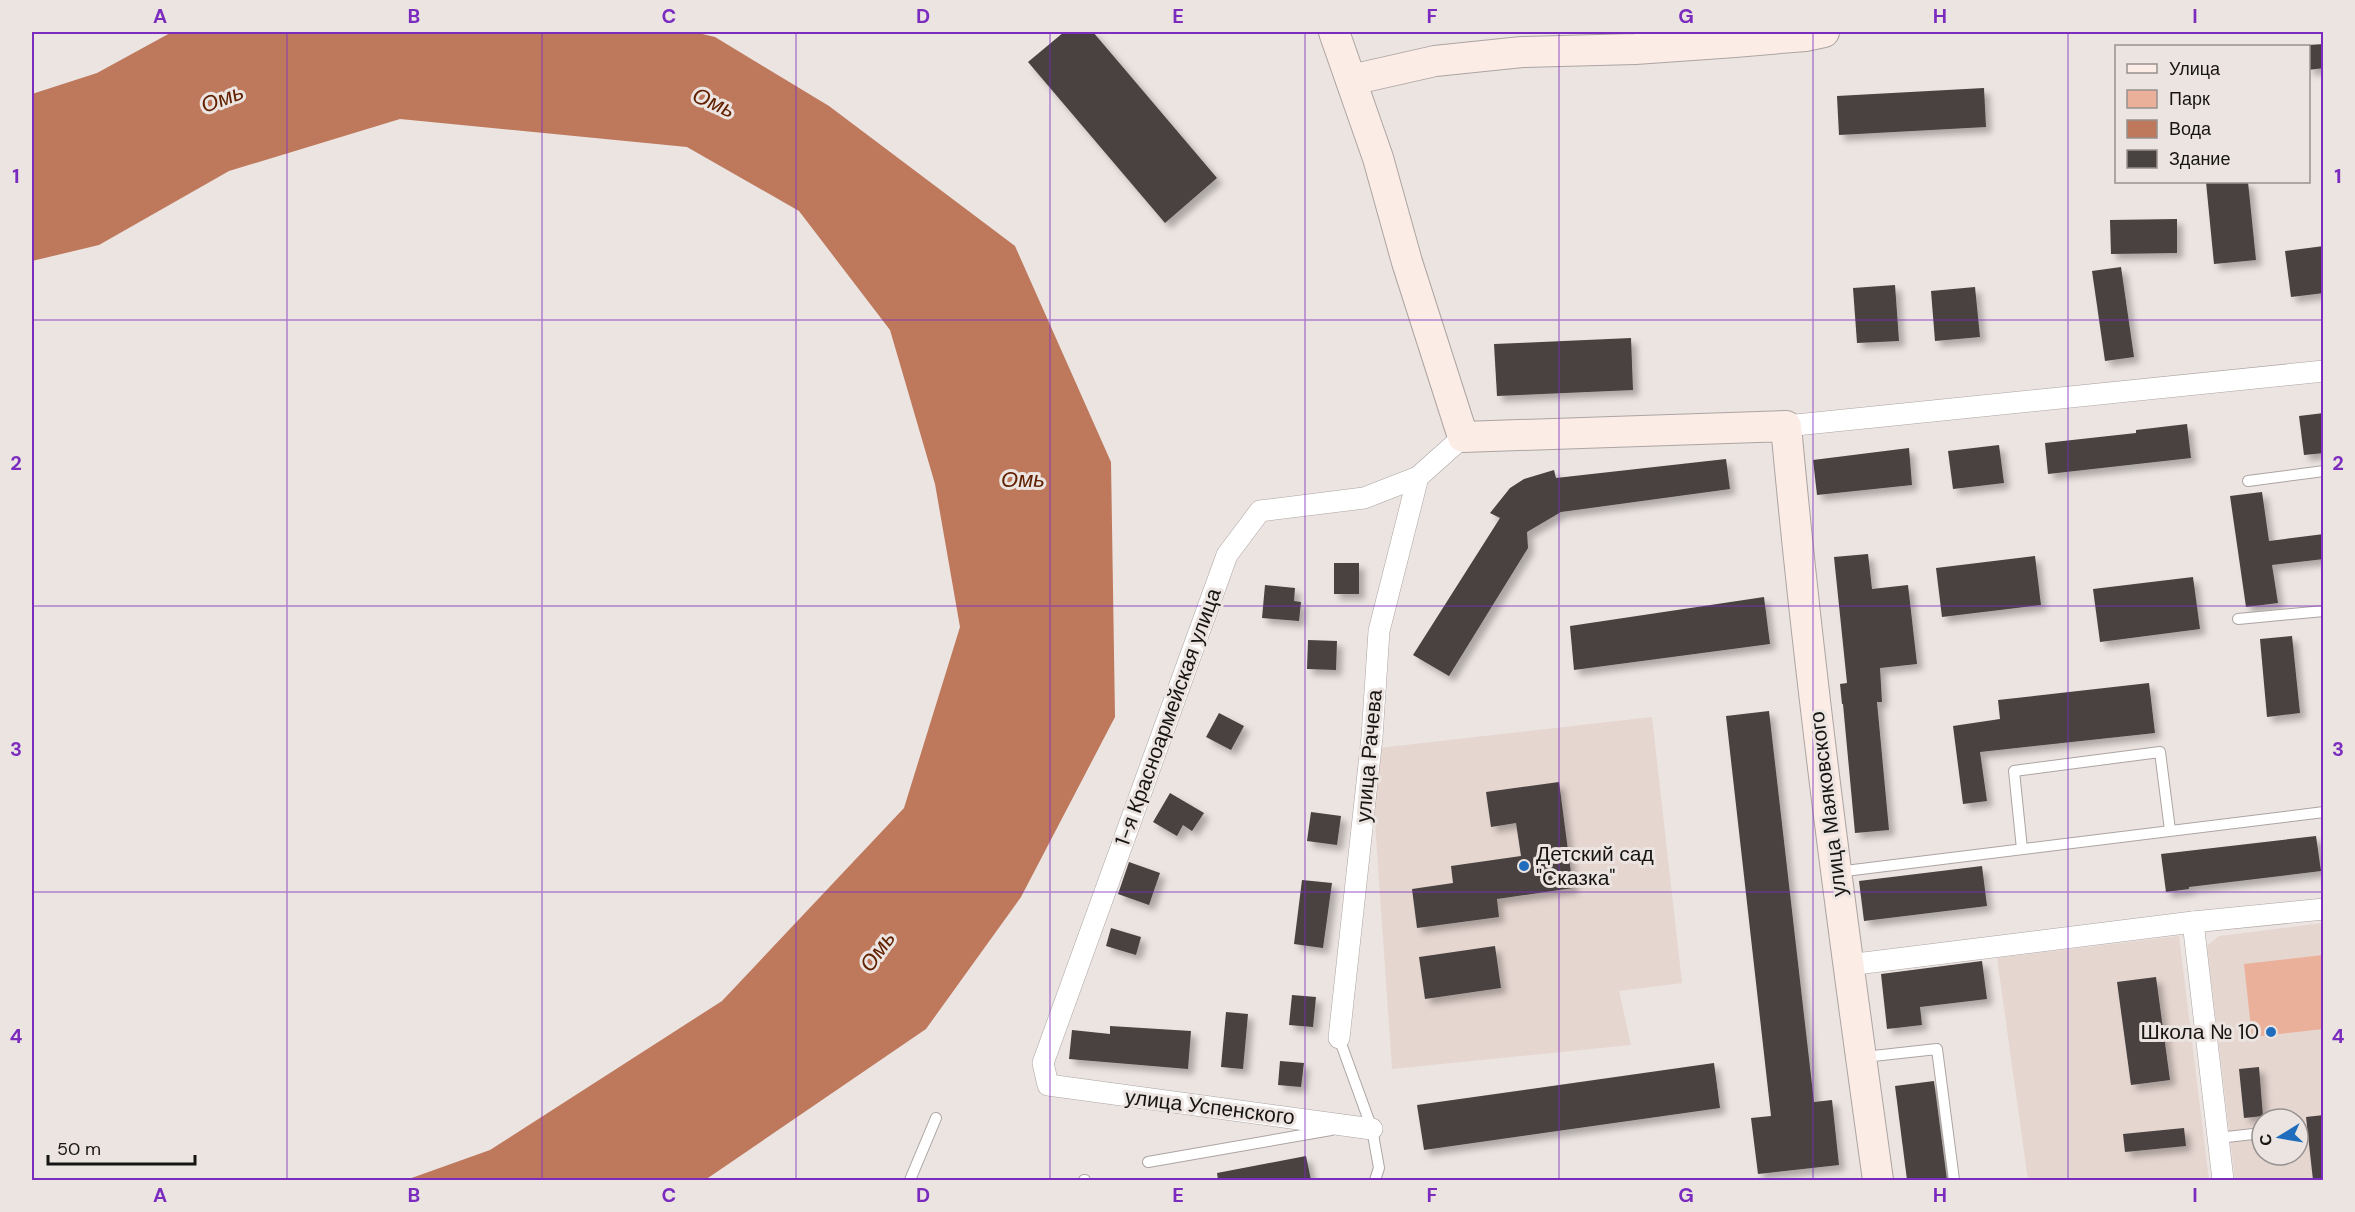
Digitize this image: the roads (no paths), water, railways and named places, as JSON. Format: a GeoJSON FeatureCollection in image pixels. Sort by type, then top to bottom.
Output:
{"type":"FeatureCollection","features":[{"type":"Feature","properties":{"kind":"street"},"geometry":{"type":"LineString","coordinates":[[1334,32],[1378,158],[1407,262],[1463,437]]}},
{"type":"Feature","properties":{"kind":"street"},"geometry":{"type":"LineString","coordinates":[[1351,80],[1435,61],[1563,47],[1724,43],[1805,36],[1824,32]]}},
{"type":"Feature","properties":{"kind":"street"},"geometry":{"type":"LineString","coordinates":[[1418,477],[1463,437],[1786,426],[2324,371]]}},
{"type":"Feature","properties":{"kind":"street","name":"улица Маяковского"},"geometry":{"type":"LineString","coordinates":[[1786,426],[1797,542],[1848,965],[1878,1180]]}},
{"type":"Feature","properties":{"kind":"street","name":"улица Рачева"},"geometry":{"type":"LineString","coordinates":[[1339,1038],[1372,737],[1379,631],[1418,477]]}},
{"type":"Feature","properties":{"kind":"street","name":"1-я Красноармейская улица"},"geometry":{"type":"LineString","coordinates":[[1048,1085],[1043,1062],[1227,555],[1260,511],[1364,498],[1418,477]]}},
{"type":"Feature","properties":{"kind":"street"},"geometry":{"type":"LineString","coordinates":[[1848,965],[2193,922],[2324,909]]}},
{"type":"Feature","properties":{"kind":"street"},"geometry":{"type":"LineString","coordinates":[[2193,922],[2223,1180]]}},
{"type":"Feature","properties":{"kind":"street","name":"улица Успенского"},"geometry":{"type":"LineString","coordinates":[[1048,1085],[1364,1127]]}},
{"type":"Feature","properties":{"kind":"lane"},"geometry":{"type":"LineString","coordinates":[[2248,481],[2324,471]]}},
{"type":"Feature","properties":{"kind":"lane"},"geometry":{"type":"LineString","coordinates":[[2238,619],[2324,611]]}},
{"type":"Feature","properties":{"kind":"lane"},"geometry":{"type":"LineString","coordinates":[[2022,849],[2014,771],[2160,752],[2170,830]]}},
{"type":"Feature","properties":{"kind":"lane"},"geometry":{"type":"LineString","coordinates":[[1837,872],[2324,812]]}},
{"type":"Feature","properties":{"kind":"lane"},"geometry":{"type":"LineString","coordinates":[[1339,1038],[1364,1127],[1379,1168],[1375,1180]]}},
{"type":"Feature","properties":{"kind":"lane"},"geometry":{"type":"LineString","coordinates":[[1861,1057],[1937,1049],[1954,1180]]}},
{"type":"Feature","properties":{"kind":"lane"},"geometry":{"type":"LineString","coordinates":[[910,1180],[936,1118]]}},
{"type":"Feature","properties":{"kind":"lane"},"geometry":{"type":"LineString","coordinates":[[1148,1162],[1364,1127]]}},
{"type":"Feature","properties":{"kind":"lane"},"geometry":{"type":"LineString","coordinates":[[2218,1138],[2250,1134]]}},
{"type":"Feature","properties":{"kind":"water","name":"Омь"},"geometry":{"type":"Polygon","coordinates":[[[172,32],[694,32],[715,37],[829,106],[1015,246],[1111,462],[1115,717],[1021,897],[926,1029],[705,1180],[406,1180],[490,1150],[722,1001],[904,808],[960,627],[935,484],[890,330],[799,211],[687,147],[400,119],[229,171],[99,245],[32,261],[32,94],[97,73],[172,32]]]}},
{"type":"Feature","properties":{"kind":"place","name":"Детский сад \"Сказка\""},"geometry":{"type":"Point","coordinates":[1524,866]}},
{"type":"Feature","properties":{"kind":"place","name":"Школа № 10"},"geometry":{"type":"Point","coordinates":[2271,1032]}}]}
